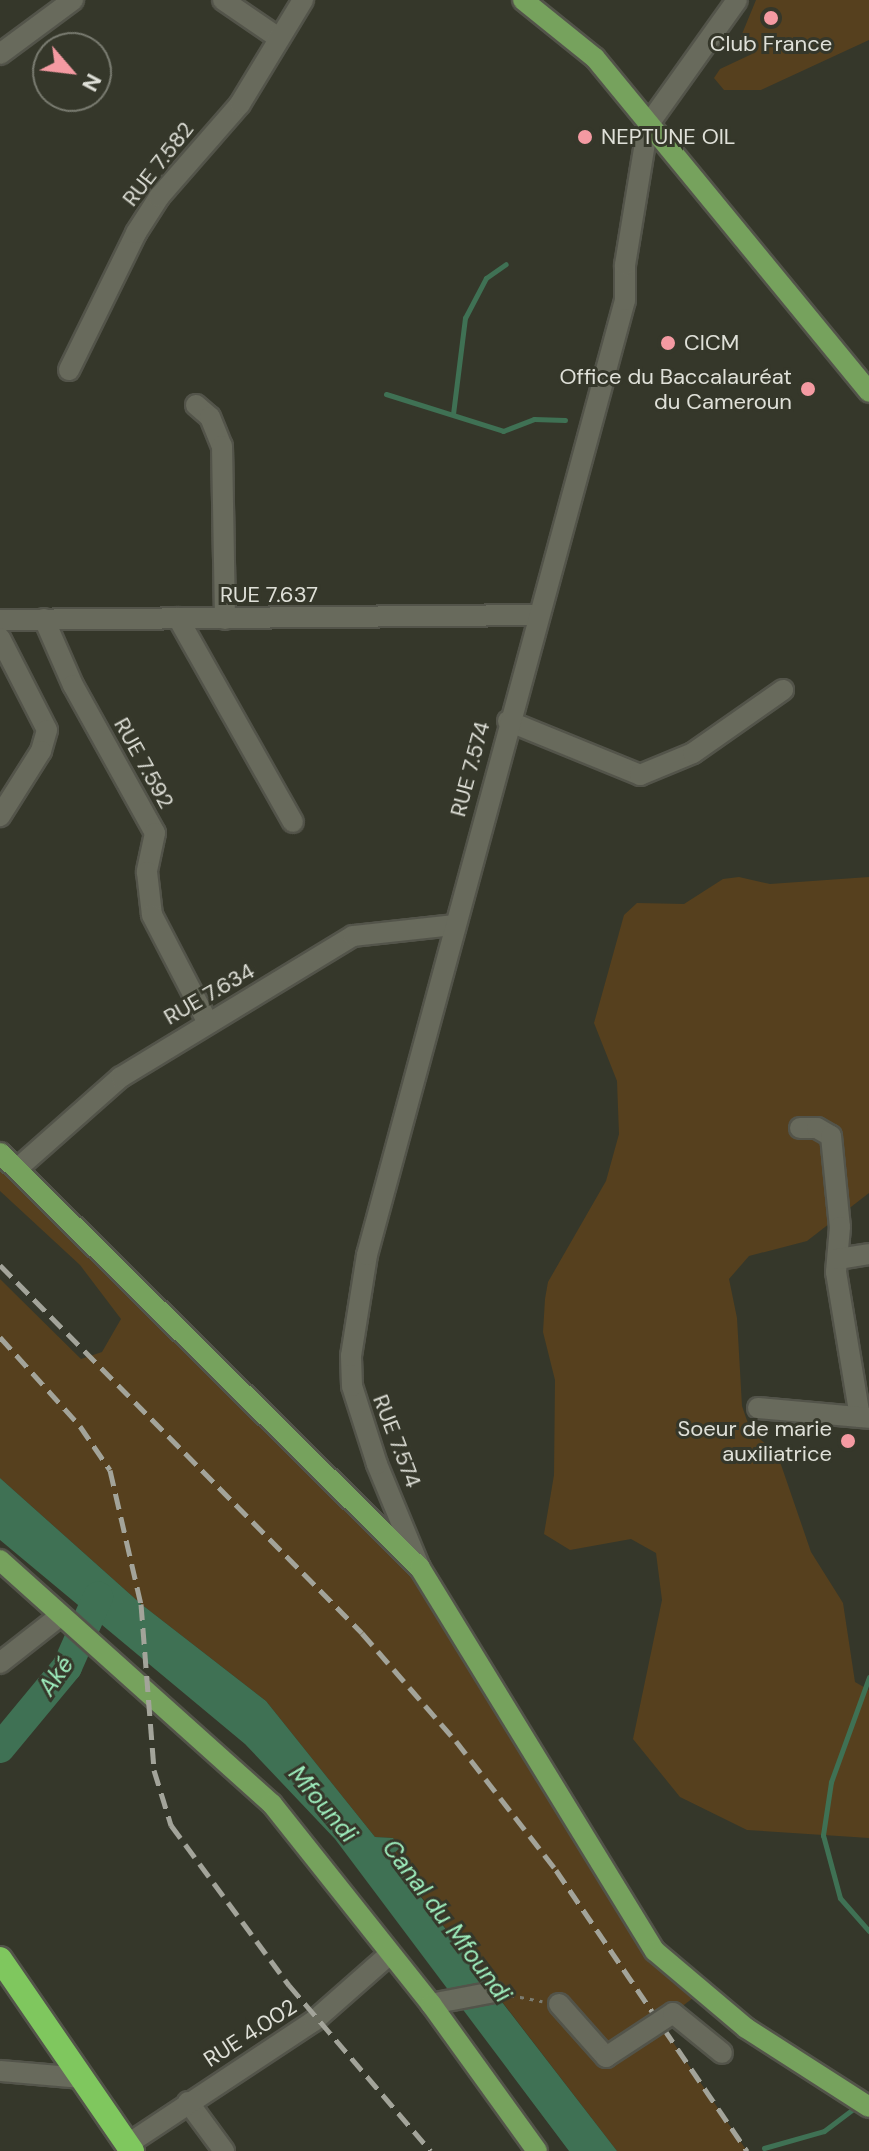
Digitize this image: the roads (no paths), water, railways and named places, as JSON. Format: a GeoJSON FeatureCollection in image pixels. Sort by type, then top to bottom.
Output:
{"type":"FeatureCollection","features":[{"type":"Feature","properties":{"kind":"highway"},"geometry":{"type":"LineString","coordinates":[[0,1959],[130,2147]]}},
{"type":"Feature","properties":{"kind":"main road"},"geometry":{"type":"LineString","coordinates":[[523,0],[595,58],[869,392]]}},
{"type":"Feature","properties":{"kind":"main road"},"geometry":{"type":"LineString","coordinates":[[0,1153],[420,1568],[655,1951],[746,2028],[869,2107]]}},
{"type":"Feature","properties":{"kind":"main road"},"geometry":{"type":"LineString","coordinates":[[0,1560],[272,1804],[390,1954],[437,2003],[537,2151]]}},
{"type":"Feature","properties":{"kind":"main road"},"geometry":{"type":"LineString","coordinates":[[839,2085],[869,2099]]}},
{"type":"Feature","properties":{"kind":"street"},"geometry":{"type":"LineString","coordinates":[[0,54],[73,0]]}},
{"type":"Feature","properties":{"kind":"street"},"geometry":{"type":"LineString","coordinates":[[223,0],[277,37]]}},
{"type":"Feature","properties":{"kind":"street","name":"RUE 7.582"},"geometry":{"type":"LineString","coordinates":[[69,370],[136,233],[168,186],[240,104],[277,37],[303,0]]}},
{"type":"Feature","properties":{"kind":"street","name":"RUE 7.574"},"geometry":{"type":"LineString","coordinates":[[420,1568],[357,1411],[351,1356],[367,1255],[508,721],[625,300],[625,265],[649,126],[737,0]]}},
{"type":"Feature","properties":{"kind":"street"},"geometry":{"type":"LineString","coordinates":[[196,405],[210,417],[222,446],[225,619]]}},
{"type":"Feature","properties":{"kind":"street","name":"RUE 7.637"},"geometry":{"type":"LineString","coordinates":[[0,620],[537,615]]}},
{"type":"Feature","properties":{"kind":"street"},"geometry":{"type":"LineString","coordinates":[[178,618],[293,822]]}},
{"type":"Feature","properties":{"kind":"street","name":"RUE 7.592"},"geometry":{"type":"LineString","coordinates":[[44,619],[73,685],[155,833],[147,872],[152,915],[208,1023]]}},
{"type":"Feature","properties":{"kind":"street"},"geometry":{"type":"LineString","coordinates":[[0,638],[47,730],[41,751],[0,816]]}},
{"type":"Feature","properties":{"kind":"street"},"geometry":{"type":"LineString","coordinates":[[508,721],[640,775],[693,753],[783,690]]}},
{"type":"Feature","properties":{"kind":"street","name":"RUE 7.634"},"geometry":{"type":"LineString","coordinates":[[18,1168],[121,1077],[353,936],[454,925]]}},
{"type":"Feature","properties":{"kind":"street"},"geometry":{"type":"LineString","coordinates":[[758,1408],[864,1418],[838,1259],[831,1136],[817,1128],[800,1128]]}},
{"type":"Feature","properties":{"kind":"street"},"geometry":{"type":"LineString","coordinates":[[838,1259],[869,1254]]}},
{"type":"Feature","properties":{"kind":"street"},"geometry":{"type":"LineString","coordinates":[[0,1663],[60,1616]]}},
{"type":"Feature","properties":{"kind":"street","name":"RUE 4.002"},"geometry":{"type":"LineString","coordinates":[[130,2147],[188,2102],[314,2021],[390,1954]]}},
{"type":"Feature","properties":{"kind":"street"},"geometry":{"type":"LineString","coordinates":[[437,2003],[494,1992]]}},
{"type":"Feature","properties":{"kind":"street"},"geometry":{"type":"LineString","coordinates":[[559,2004],[606,2057],[673,2013],[722,2053]]}},
{"type":"Feature","properties":{"kind":"street"},"geometry":{"type":"LineString","coordinates":[[0,2071],[81,2078]]}},
{"type":"Feature","properties":{"kind":"street"},"geometry":{"type":"LineString","coordinates":[[188,2102],[224,2151]]}},
{"type":"Feature","properties":{"kind":"water","name":"Mfoundi"},"geometry":{"type":"Polygon","coordinates":[[[0,1478],[141,1604],[266,1701],[375,1837],[393,1838],[401,1847],[390,1857],[617,2151],[569,2151],[335,1839],[245,1744],[0,1540],[0,1478]]]}},
{"type":"Feature","properties":{"kind":"waterway"},"geometry":{"type":"LineString","coordinates":[[453,414],[465,318],[486,278],[506,264]]}},
{"type":"Feature","properties":{"kind":"waterway"},"geometry":{"type":"LineString","coordinates":[[386,394],[503,431],[534,419],[565,420]]}},
{"type":"Feature","properties":{"kind":"waterway","name":"Aké"},"geometry":{"type":"LineString","coordinates":[[0,1748],[67,1667],[98,1597]]}},
{"type":"Feature","properties":{"kind":"waterway"},"geometry":{"type":"LineString","coordinates":[[869,1677],[831,1782],[823,1835],[840,1898],[869,1931]]}},
{"type":"Feature","properties":{"kind":"waterway"},"geometry":{"type":"LineString","coordinates":[[764,2148],[824,2131],[857,2106]]}},
{"type":"Feature","properties":{"kind":"railway"},"geometry":{"type":"LineString","coordinates":[[0,1265],[362,1633],[456,1741],[556,1870],[747,2151]]}},
{"type":"Feature","properties":{"kind":"railway"},"geometry":{"type":"LineString","coordinates":[[0,1337],[80,1426],[110,1470],[141,1604],[154,1770],[171,1825],[289,1985],[431,2151]]}},
{"type":"Feature","properties":{"kind":"place","name":"Club France"},"geometry":{"type":"Point","coordinates":[771,18]}},
{"type":"Feature","properties":{"kind":"place","name":"NEPTUNE OIL"},"geometry":{"type":"Point","coordinates":[585,137]}},
{"type":"Feature","properties":{"kind":"place","name":"CICM"},"geometry":{"type":"Point","coordinates":[668,343]}},
{"type":"Feature","properties":{"kind":"place","name":"Office du Baccalauréat du Cameroun"},"geometry":{"type":"Point","coordinates":[808,389]}},
{"type":"Feature","properties":{"kind":"place","name":"Soeur de marie auxiliatrice"},"geometry":{"type":"Point","coordinates":[848,1441]}},
{"type":"Feature","properties":{"kind":"water label","name":"Canal du Mfoundi"},"geometry":{"type":"Point","coordinates":[447,1921]}}]}
